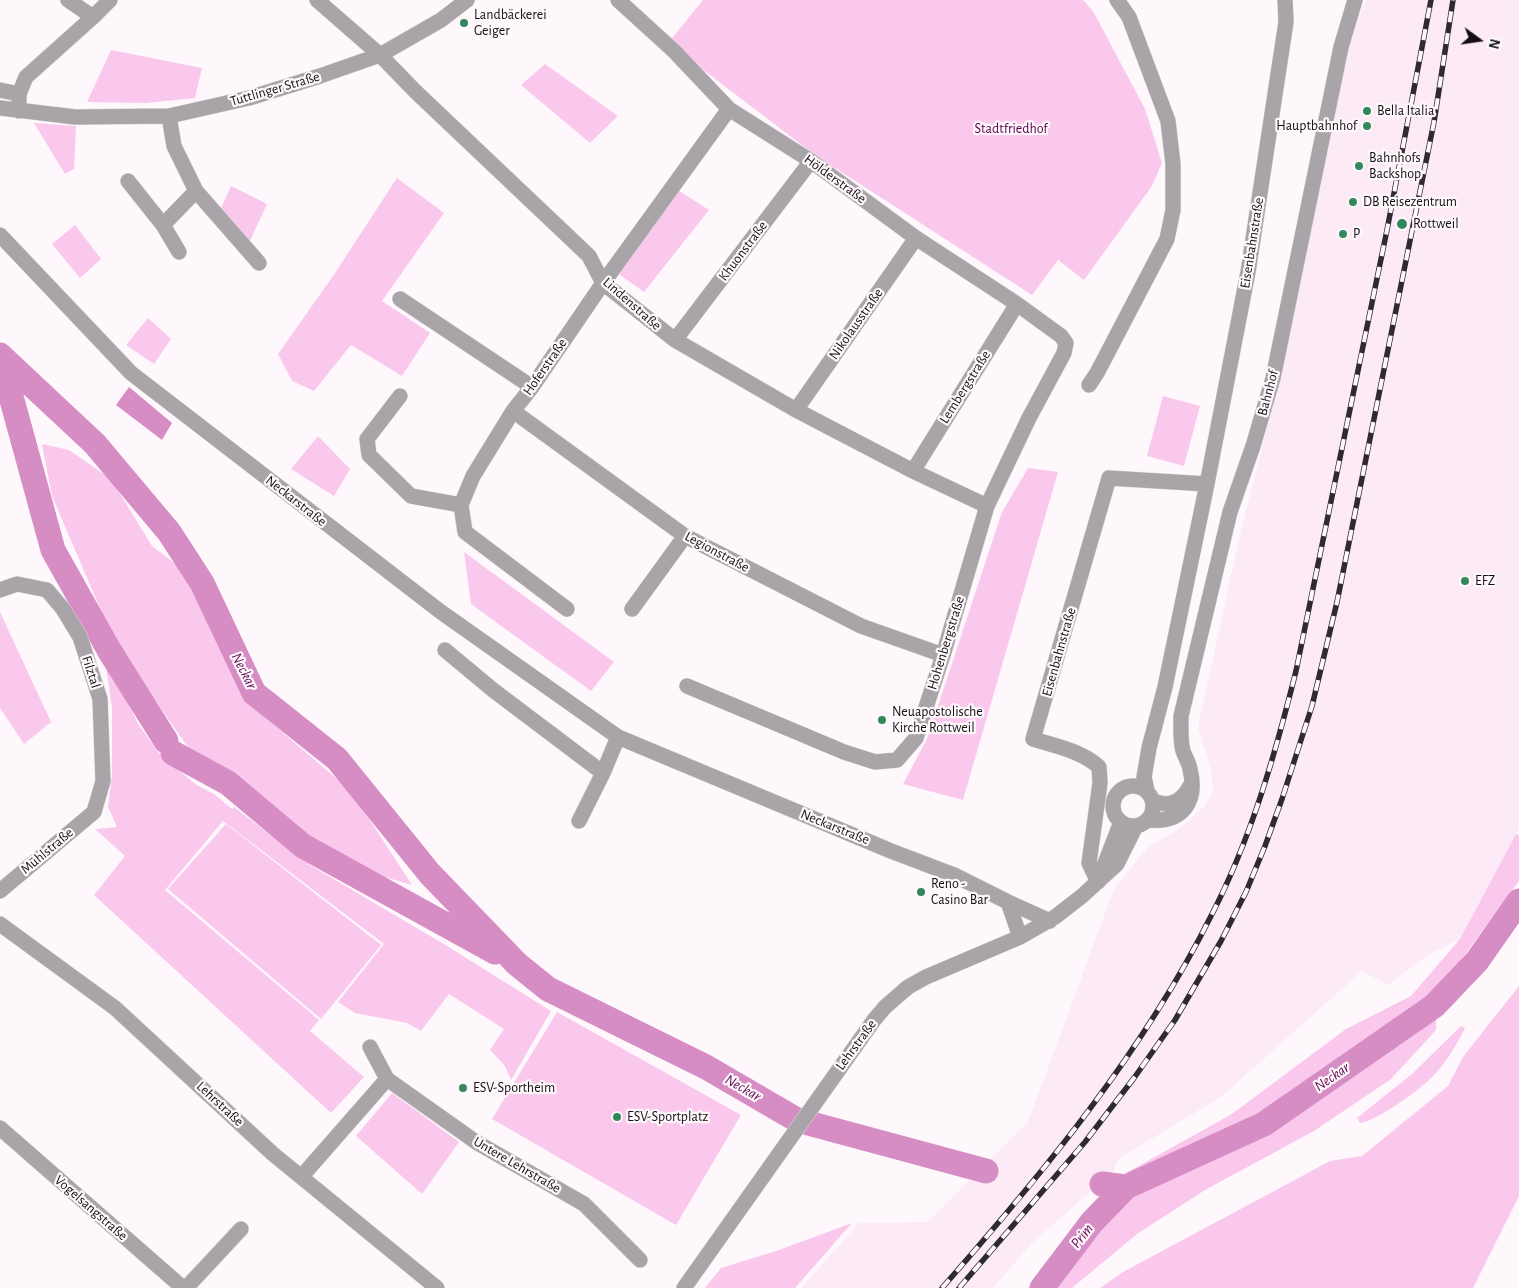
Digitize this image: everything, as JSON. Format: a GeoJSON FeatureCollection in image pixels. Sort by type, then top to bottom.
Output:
{"type":"FeatureCollection","features":[{"type":"Feature","properties":{"kind":"street"},"geometry":{"type":"LineString","coordinates":[[68,0],[93,17]]}},
{"type":"Feature","properties":{"kind":"street"},"geometry":{"type":"LineString","coordinates":[[19,111],[19,94],[26,77],[110,0]]}},
{"type":"Feature","properties":{"kind":"street","name":"Lindenstraße"},"geometry":{"type":"LineString","coordinates":[[317,0],[380,55],[416,92],[590,256],[603,283],[675,340],[796,410],[913,471],[987,506]]}},
{"type":"Feature","properties":{"kind":"street","name":"Tuttlinger Straße"},"geometry":{"type":"LineString","coordinates":[[0,108],[76,117],[169,116],[249,98],[380,55],[441,20],[466,0]]}},
{"type":"Feature","properties":{"kind":"street","name":"Hölderstraße"},"geometry":{"type":"LineString","coordinates":[[618,0],[674,51],[730,109],[811,161],[916,238],[1017,304],[1061,336],[1066,343]]}},
{"type":"Feature","properties":{"kind":"street"},"geometry":{"type":"LineString","coordinates":[[1089,385],[1166,239],[1173,210],[1173,164],[1168,121],[1129,17],[1117,0]]}},
{"type":"Feature","properties":{"kind":"street","name":"Eisenbahnstraße"},"geometry":{"type":"LineString","coordinates":[[1150,796],[1144,777],[1208,484],[1248,272],[1286,22],[1286,0]]}},
{"type":"Feature","properties":{"kind":"street","name":"Bahnhof"},"geometry":{"type":"LineString","coordinates":[[1142,823],[1167,819],[1180,813],[1190,802],[1193,793],[1190,769],[1183,751],[1181,716],[1230,512],[1253,446],[1272,378],[1340,47],[1355,0]]}},
{"type":"Feature","properties":{"kind":"street"},"geometry":{"type":"LineString","coordinates":[[0,90],[19,94]]}},
{"type":"Feature","properties":{"kind":"street","name":"Hoferstraße"},"geometry":{"type":"LineString","coordinates":[[567,609],[465,532],[462,505],[472,476],[513,412],[603,283],[730,109]]}},
{"type":"Feature","properties":{"kind":"street"},"geometry":{"type":"LineString","coordinates":[[169,116],[174,146],[196,190],[259,263]]}},
{"type":"Feature","properties":{"kind":"street","name":"Khuonstraße"},"geometry":{"type":"LineString","coordinates":[[675,340],[811,161]]}},
{"type":"Feature","properties":{"kind":"street"},"geometry":{"type":"LineString","coordinates":[[128,181],[163,225],[179,252]]}},
{"type":"Feature","properties":{"kind":"street"},"geometry":{"type":"LineString","coordinates":[[163,225],[196,190]]}},
{"type":"Feature","properties":{"kind":"street","name":"Neckarstraße"},"geometry":{"type":"LineString","coordinates":[[0,235],[131,373],[441,612],[618,737],[891,850],[954,874],[1050,921]]}},
{"type":"Feature","properties":{"kind":"street","name":"Nikolausstraße"},"geometry":{"type":"LineString","coordinates":[[796,410],[916,238]]}},
{"type":"Feature","properties":{"kind":"street"},"geometry":{"type":"LineString","coordinates":[[400,299],[532,387]]}},
{"type":"Feature","properties":{"kind":"street","name":"Lembergstraße"},"geometry":{"type":"LineString","coordinates":[[913,471],[1017,304]]}},
{"type":"Feature","properties":{"kind":"street","name":"Hohenbergstraße"},"geometry":{"type":"LineString","coordinates":[[687,686],[844,752],[875,762],[897,760],[916,738],[943,655],[987,506],[1064,353],[1066,343]]}},
{"type":"Feature","properties":{"kind":"street"},"geometry":{"type":"LineString","coordinates":[[400,396],[367,439],[369,454],[411,496],[462,505]]}},
{"type":"Feature","properties":{"kind":"street","name":"Legionstraße"},"geometry":{"type":"LineString","coordinates":[[513,412],[685,536],[861,626],[943,655]]}},
{"type":"Feature","properties":{"kind":"street","name":"Eisenbahnstraße"},"geometry":{"type":"LineString","coordinates":[[1098,882],[1089,863],[1100,783],[1099,767],[1091,760],[1079,754],[1033,739],[1109,478],[1208,484]]}},
{"type":"Feature","properties":{"kind":"street"},"geometry":{"type":"LineString","coordinates":[[632,609],[685,536]]}},
{"type":"Feature","properties":{"kind":"street","name":"Filztal"},"geometry":{"type":"LineString","coordinates":[[0,590],[17,584],[47,590],[63,609],[80,637],[100,699],[103,781],[94,812]]}},
{"type":"Feature","properties":{"kind":"street"},"geometry":{"type":"LineString","coordinates":[[445,650],[489,696],[603,774]]}},
{"type":"Feature","properties":{"kind":"street"},"geometry":{"type":"LineString","coordinates":[[579,821],[603,774],[618,737]]}},
{"type":"Feature","properties":{"kind":"street","name":"Eisenbahnstraße"},"geometry":{"type":"LineString","coordinates":[[1126,788],[1149,748]]}},
{"type":"Feature","properties":{"kind":"street"},"geometry":{"type":"LineString","coordinates":[[1150,796],[1153,812],[1142,823],[1129,826],[1121,822],[1115,813],[1114,804],[1119,793],[1126,788],[1136,786],[1164,804],[1174,803],[1186,794],[1192,783]]}},
{"type":"Feature","properties":{"kind":"street","name":"Mühlstraße"},"geometry":{"type":"LineString","coordinates":[[0,891],[94,812]]}},
{"type":"Feature","properties":{"kind":"street","name":"Lehrstraße"},"geometry":{"type":"LineString","coordinates":[[1098,882],[1121,822]]}},
{"type":"Feature","properties":{"kind":"street","name":"Lehrstraße"},"geometry":{"type":"LineString","coordinates":[[684,1288],[885,1007],[908,987],[926,977],[1050,921],[1082,896],[1117,864],[1142,823]]}},
{"type":"Feature","properties":{"kind":"street"},"geometry":{"type":"LineString","coordinates":[[1008,902],[1020,936]]}},
{"type":"Feature","properties":{"kind":"street","name":"Lehrstraße"},"geometry":{"type":"LineString","coordinates":[[0,924],[116,1008],[273,1154],[437,1288]]}},
{"type":"Feature","properties":{"kind":"street","name":"Untere Lehrstraße"},"geometry":{"type":"LineString","coordinates":[[370,1047],[387,1079],[476,1142],[584,1204],[640,1260]]}},
{"type":"Feature","properties":{"kind":"street"},"geometry":{"type":"LineString","coordinates":[[302,1176],[387,1079]]}},
{"type":"Feature","properties":{"kind":"street","name":"Vogelsangstraße"},"geometry":{"type":"LineString","coordinates":[[0,1128],[184,1288]]}},
{"type":"Feature","properties":{"kind":"street"},"geometry":{"type":"LineString","coordinates":[[184,1288],[241,1229]]}},
{"type":"Feature","properties":{"kind":"shaded area"},"geometry":{"type":"Polygon","coordinates":[[[1366,0],[1519,0],[1519,828],[1460,939],[1430,954],[1388,985],[1362,971],[1221,1097],[1118,1159],[1114,1171],[1031,1244],[993,1288],[801,1288],[859,1223],[928,1222],[1028,1122],[1114,889],[1148,847],[1178,830],[1205,806],[1213,792],[1211,769],[1198,727],[1241,530],[1277,390],[1343,69],[1353,27],[1366,0]]]}},
{"type":"Feature","properties":{"kind":"shaded area"},"geometry":{"type":"Polygon","coordinates":[[[129,387],[172,423],[162,440],[116,405],[129,387]]]}},
{"type":"Feature","properties":{"kind":"green space","name":"Stadtfriedhof"},"geometry":{"type":"Polygon","coordinates":[[[703,0],[1083,0],[1093,11],[1145,109],[1162,163],[1152,186],[1084,280],[1058,260],[1032,295],[815,155],[668,43],[703,0]]]}},
{"type":"Feature","properties":{"kind":"green space"},"geometry":{"type":"Polygon","coordinates":[[[111,50],[202,68],[195,98],[146,103],[87,102],[111,50]]]}},
{"type":"Feature","properties":{"kind":"green space"},"geometry":{"type":"Polygon","coordinates":[[[545,64],[618,116],[590,143],[521,85],[545,64]]]}},
{"type":"Feature","properties":{"kind":"green space"},"geometry":{"type":"Polygon","coordinates":[[[34,123],[76,126],[74,169],[65,174],[34,123]]]}},
{"type":"Feature","properties":{"kind":"green space"},"geometry":{"type":"Polygon","coordinates":[[[397,178],[444,213],[382,301],[430,333],[402,376],[351,345],[314,391],[292,381],[278,354],[333,276],[397,178]]]}},
{"type":"Feature","properties":{"kind":"green space"},"geometry":{"type":"Polygon","coordinates":[[[231,186],[267,204],[249,243],[221,208],[231,186]]]}},
{"type":"Feature","properties":{"kind":"green space"},"geometry":{"type":"Polygon","coordinates":[[[673,187],[709,210],[644,292],[620,275],[617,267],[673,187]]]}},
{"type":"Feature","properties":{"kind":"green space"},"geometry":{"type":"Polygon","coordinates":[[[75,225],[101,259],[80,278],[52,244],[75,225]]]}},
{"type":"Feature","properties":{"kind":"green space"},"geometry":{"type":"Polygon","coordinates":[[[148,318],[171,339],[154,364],[126,345],[148,318]]]}},
{"type":"Feature","properties":{"kind":"green space"},"geometry":{"type":"Polygon","coordinates":[[[1163,396],[1200,406],[1184,466],[1147,456],[1163,396]]]}},
{"type":"Feature","properties":{"kind":"green space"},"geometry":{"type":"Polygon","coordinates":[[[318,436],[350,469],[334,496],[291,469],[318,436]]]}},
{"type":"Feature","properties":{"kind":"green space"},"geometry":{"type":"Polygon","coordinates":[[[42,444],[69,450],[111,479],[152,546],[190,575],[254,708],[351,791],[412,885],[368,872],[319,847],[277,812],[192,753],[114,641],[52,496],[42,444]]]}},
{"type":"Feature","properties":{"kind":"green space"},"geometry":{"type":"Polygon","coordinates":[[[1028,468],[1058,472],[963,800],[903,784],[927,739],[1002,512],[1028,468]]]}},
{"type":"Feature","properties":{"kind":"green space"},"geometry":{"type":"Polygon","coordinates":[[[464,552],[614,662],[591,691],[471,604],[464,552]]]}},
{"type":"Feature","properties":{"kind":"green space"},"geometry":{"type":"Polygon","coordinates":[[[0,612],[51,722],[24,744],[0,708],[0,612]]]}},
{"type":"Feature","properties":{"kind":"green space"},"geometry":{"type":"Polygon","coordinates":[[[103,648],[138,724],[159,753],[195,784],[214,794],[232,809],[234,807],[310,865],[447,946],[551,1011],[511,1080],[505,1066],[490,1050],[504,1029],[449,994],[421,1031],[407,1023],[355,1013],[338,1002],[384,944],[223,821],[165,890],[319,1020],[310,1031],[364,1077],[331,1113],[94,895],[125,856],[95,829],[117,827],[108,807],[112,775],[112,707],[103,648]]]}},
{"type":"Feature","properties":{"kind":"green space"},"geometry":{"type":"Polygon","coordinates":[[[226,824],[381,945],[321,1019],[168,889],[226,824]]]}},
{"type":"Feature","properties":{"kind":"green space"},"geometry":{"type":"Polygon","coordinates":[[[1516,834],[1519,835],[1519,881],[1436,994],[1436,1030],[1391,1079],[1314,1131],[1205,1190],[1137,1234],[1072,1288],[1028,1288],[1104,1209],[1126,1173],[1232,1114],[1346,1029],[1411,996],[1460,939],[1516,834]]]}},
{"type":"Feature","properties":{"kind":"green space"},"geometry":{"type":"Polygon","coordinates":[[[1519,986],[1519,1196],[1473,1288],[1100,1288],[1123,1272],[1330,1161],[1362,1156],[1448,1086],[1463,1057],[1519,986]]]}},
{"type":"Feature","properties":{"kind":"green space","name":"ESV-Sportplatz"},"geometry":{"type":"Polygon","coordinates":[[[557,1012],[741,1115],[676,1225],[492,1119],[557,1012]]]}},
{"type":"Feature","properties":{"kind":"green space"},"geometry":{"type":"Polygon","coordinates":[[[1461,1026],[1465,1028],[1455,1046],[1444,1064],[1429,1080],[1388,1110],[1368,1121],[1360,1123],[1357,1118],[1412,1074],[1461,1026]]]}},
{"type":"Feature","properties":{"kind":"green space"},"geometry":{"type":"Polygon","coordinates":[[[392,1093],[459,1142],[422,1194],[356,1136],[392,1093]]]}},
{"type":"Feature","properties":{"kind":"green space"},"geometry":{"type":"Polygon","coordinates":[[[852,1223],[795,1288],[705,1288],[721,1268],[776,1251],[852,1223]]]}},
{"type":"Feature","properties":{"kind":"waterway","name":"Neckar"},"geometry":{"type":"LineString","coordinates":[[0,355],[95,444],[169,532],[202,583],[254,693],[337,759],[430,874],[517,964],[548,989],[706,1067],[797,1120],[986,1171]]}},
{"type":"Feature","properties":{"kind":"waterway","name":"Neckar"},"geometry":{"type":"LineString","coordinates":[[0,356],[53,550],[109,650],[166,741]]}},
{"type":"Feature","properties":{"kind":"waterway","name":"Neckar"},"geometry":{"type":"LineString","coordinates":[[173,753],[228,783],[303,846],[495,952]]}},
{"type":"Feature","properties":{"kind":"waterway","name":"Neckar"},"geometry":{"type":"LineString","coordinates":[[1102,1184],[1126,1187],[1264,1124],[1434,1006],[1477,961],[1519,901]]}},
{"type":"Feature","properties":{"kind":"waterway","name":"Prim"},"geometry":{"type":"LineString","coordinates":[[1042,1288],[1092,1222],[1126,1187]]}},
{"type":"Feature","properties":{"kind":"railway"},"geometry":{"type":"LineString","coordinates":[[942,1288],[1017,1201],[1088,1111],[1122,1064],[1184,967],[1225,887],[1250,827],[1261,796],[1296,671],[1387,230],[1431,0]]}},
{"type":"Feature","properties":{"kind":"railway"},"geometry":{"type":"LineString","coordinates":[[959,1288],[1085,1142],[1175,1020],[1221,941],[1246,892],[1265,846],[1312,706],[1337,602],[1434,122],[1453,0]]}},
{"type":"Feature","properties":{"kind":"place","name":"Landbäckerei Geiger"},"geometry":{"type":"Point","coordinates":[464,23]}},
{"type":"Feature","properties":{"kind":"place","name":"Bella Italia"},"geometry":{"type":"Point","coordinates":[1367,111]}},
{"type":"Feature","properties":{"kind":"place","name":"Hauptbahnhof"},"geometry":{"type":"Point","coordinates":[1367,126]}},
{"type":"Feature","properties":{"kind":"place","name":"Bahnhofs Backshop"},"geometry":{"type":"Point","coordinates":[1359,166]}},
{"type":"Feature","properties":{"kind":"place","name":"DB Reisezentrum"},"geometry":{"type":"Point","coordinates":[1353,202]}},
{"type":"Feature","properties":{"kind":"place","name":"Rottweil"},"geometry":{"type":"Point","coordinates":[1402,224]}},
{"type":"Feature","properties":{"kind":"place","name":"P"},"geometry":{"type":"Point","coordinates":[1343,234]}},
{"type":"Feature","properties":{"kind":"place","name":"EFZ"},"geometry":{"type":"Point","coordinates":[1465,581]}},
{"type":"Feature","properties":{"kind":"place","name":"Neuapostolische Kirche Rottweil"},"geometry":{"type":"Point","coordinates":[882,720]}},
{"type":"Feature","properties":{"kind":"place","name":"Reno - Casino Bar"},"geometry":{"type":"Point","coordinates":[921,892]}},
{"type":"Feature","properties":{"kind":"place","name":"ESV-Sportheim"},"geometry":{"type":"Point","coordinates":[463,1088]}},
{"type":"Feature","properties":{"kind":"place","name":"ESV-Sportplatz"},"geometry":{"type":"Point","coordinates":[617,1117]}}]}
